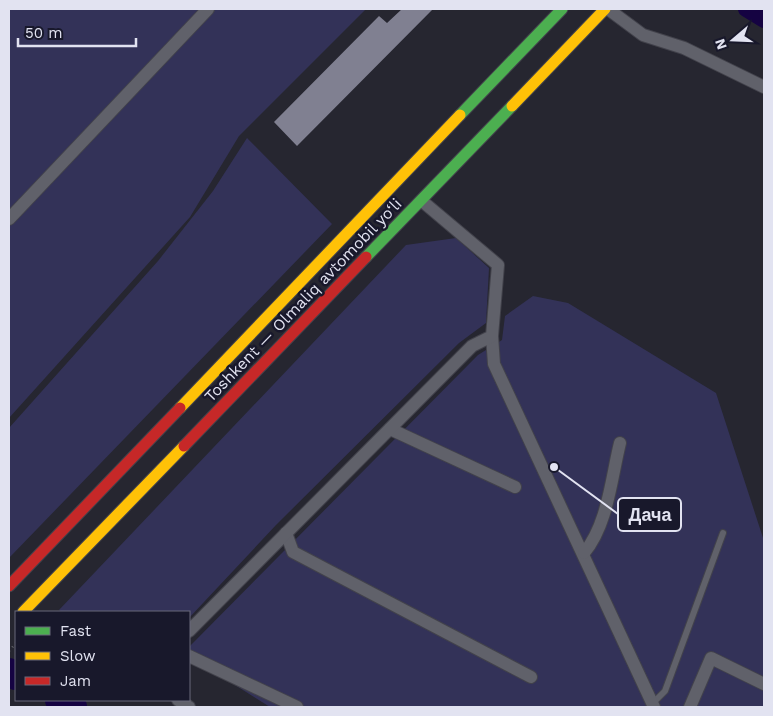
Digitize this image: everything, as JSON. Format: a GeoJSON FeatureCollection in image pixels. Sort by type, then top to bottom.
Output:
{"type":"FeatureCollection","features":[{"type":"Feature","properties":{"kind":"highway","name":"Toshkent — Olmaliq avtomobil yo‘li"},"geometry":{"type":"LineString","coordinates":[[12,583],[562,9]]}},
{"type":"Feature","properties":{"kind":"highway","name":"Toshkent — Olmaliq avtomobil yo‘li"},"geometry":{"type":"LineString","coordinates":[[24,611],[606,9]]}},
{"type":"Feature","properties":{"kind":"street"},"geometry":{"type":"LineString","coordinates":[[9,218],[208,9]]}},
{"type":"Feature","properties":{"kind":"street"},"geometry":{"type":"LineString","coordinates":[[606,9],[643,35],[684,48],[764,87]]}},
{"type":"Feature","properties":{"kind":"street"},"geometry":{"type":"LineString","coordinates":[[422,201],[498,265],[492,336],[494,364],[584,553],[653,706]]}},
{"type":"Feature","properties":{"kind":"street"},"geometry":{"type":"LineString","coordinates":[[190,630],[472,346],[492,336]]}},
{"type":"Feature","properties":{"kind":"street"},"geometry":{"type":"LineString","coordinates":[[390,429],[515,488]]}},
{"type":"Feature","properties":{"kind":"street"},"geometry":{"type":"LineString","coordinates":[[584,553],[595,540],[620,443]]}},
{"type":"Feature","properties":{"kind":"street"},"geometry":{"type":"LineString","coordinates":[[286,533],[293,552],[396,604],[531,677]]}},
{"type":"Feature","properties":{"kind":"street"},"geometry":{"type":"LineString","coordinates":[[190,656],[297,707]]}},
{"type":"Feature","properties":{"kind":"street"},"geometry":{"type":"LineString","coordinates":[[690,707],[711,658],[764,684]]}},
{"type":"Feature","properties":{"kind":"lane"},"geometry":{"type":"LineString","coordinates":[[653,706],[665,691],[723,533]]}},
{"type":"Feature","properties":{"kind":"shaded area"},"geometry":{"type":"Polygon","coordinates":[[[9,9],[366,9],[239,136],[190,217],[9,418],[9,9]]]}},
{"type":"Feature","properties":{"kind":"shaded area"},"geometry":{"type":"Polygon","coordinates":[[[247,138],[332,224],[9,558],[9,428],[158,261],[213,191],[247,138]]]}},
{"type":"Feature","properties":{"kind":"shaded area"},"geometry":{"type":"Polygon","coordinates":[[[456,238],[489,268],[486,323],[459,343],[276,525],[190,617],[190,611],[59,610],[406,245],[456,238]]]}},
{"type":"Feature","properties":{"kind":"shaded area"},"geometry":{"type":"Polygon","coordinates":[[[533,296],[568,303],[716,393],[764,541],[764,707],[270,707],[190,657],[190,646],[478,355],[502,340],[505,316],[533,296]]]}},
{"type":"Feature","properties":{"kind":"building"},"geometry":{"type":"Polygon","coordinates":[[[402,9],[433,9],[297,146],[274,122],[379,16],[387,23],[402,9]]]}},
{"type":"Feature","properties":{"kind":"waterway"},"geometry":{"type":"LineString","coordinates":[[746,9],[764,20]]}},
{"type":"Feature","properties":{"kind":"waterway"},"geometry":{"type":"LineString","coordinates":[[9,672],[15,675]]}},
{"type":"Feature","properties":{"kind":"waterway"},"geometry":{"type":"LineString","coordinates":[[61,701],[73,707]]}},
{"type":"Feature","properties":{"kind":"traffic: fast"},"geometry":{"type":"LineString","coordinates":[[460,115],[562,9]]}},
{"type":"Feature","properties":{"kind":"traffic: fast"},"geometry":{"type":"LineString","coordinates":[[366,257],[512,106]]}},
{"type":"Feature","properties":{"kind":"traffic: slow"},"geometry":{"type":"LineString","coordinates":[[512,106],[605,9]]}},
{"type":"Feature","properties":{"kind":"traffic: slow"},"geometry":{"type":"LineString","coordinates":[[180,408],[460,115]]}},
{"type":"Feature","properties":{"kind":"traffic: slow"},"geometry":{"type":"LineString","coordinates":[[24,611],[184,446]]}},
{"type":"Feature","properties":{"kind":"traffic: jam"},"geometry":{"type":"LineString","coordinates":[[184,446],[366,257]]}},
{"type":"Feature","properties":{"kind":"traffic: jam"},"geometry":{"type":"LineString","coordinates":[[9,586],[180,408]]}},
{"type":"Feature","properties":{"kind":"place","name":"Дача"},"geometry":{"type":"Point","coordinates":[554,467]}}]}
